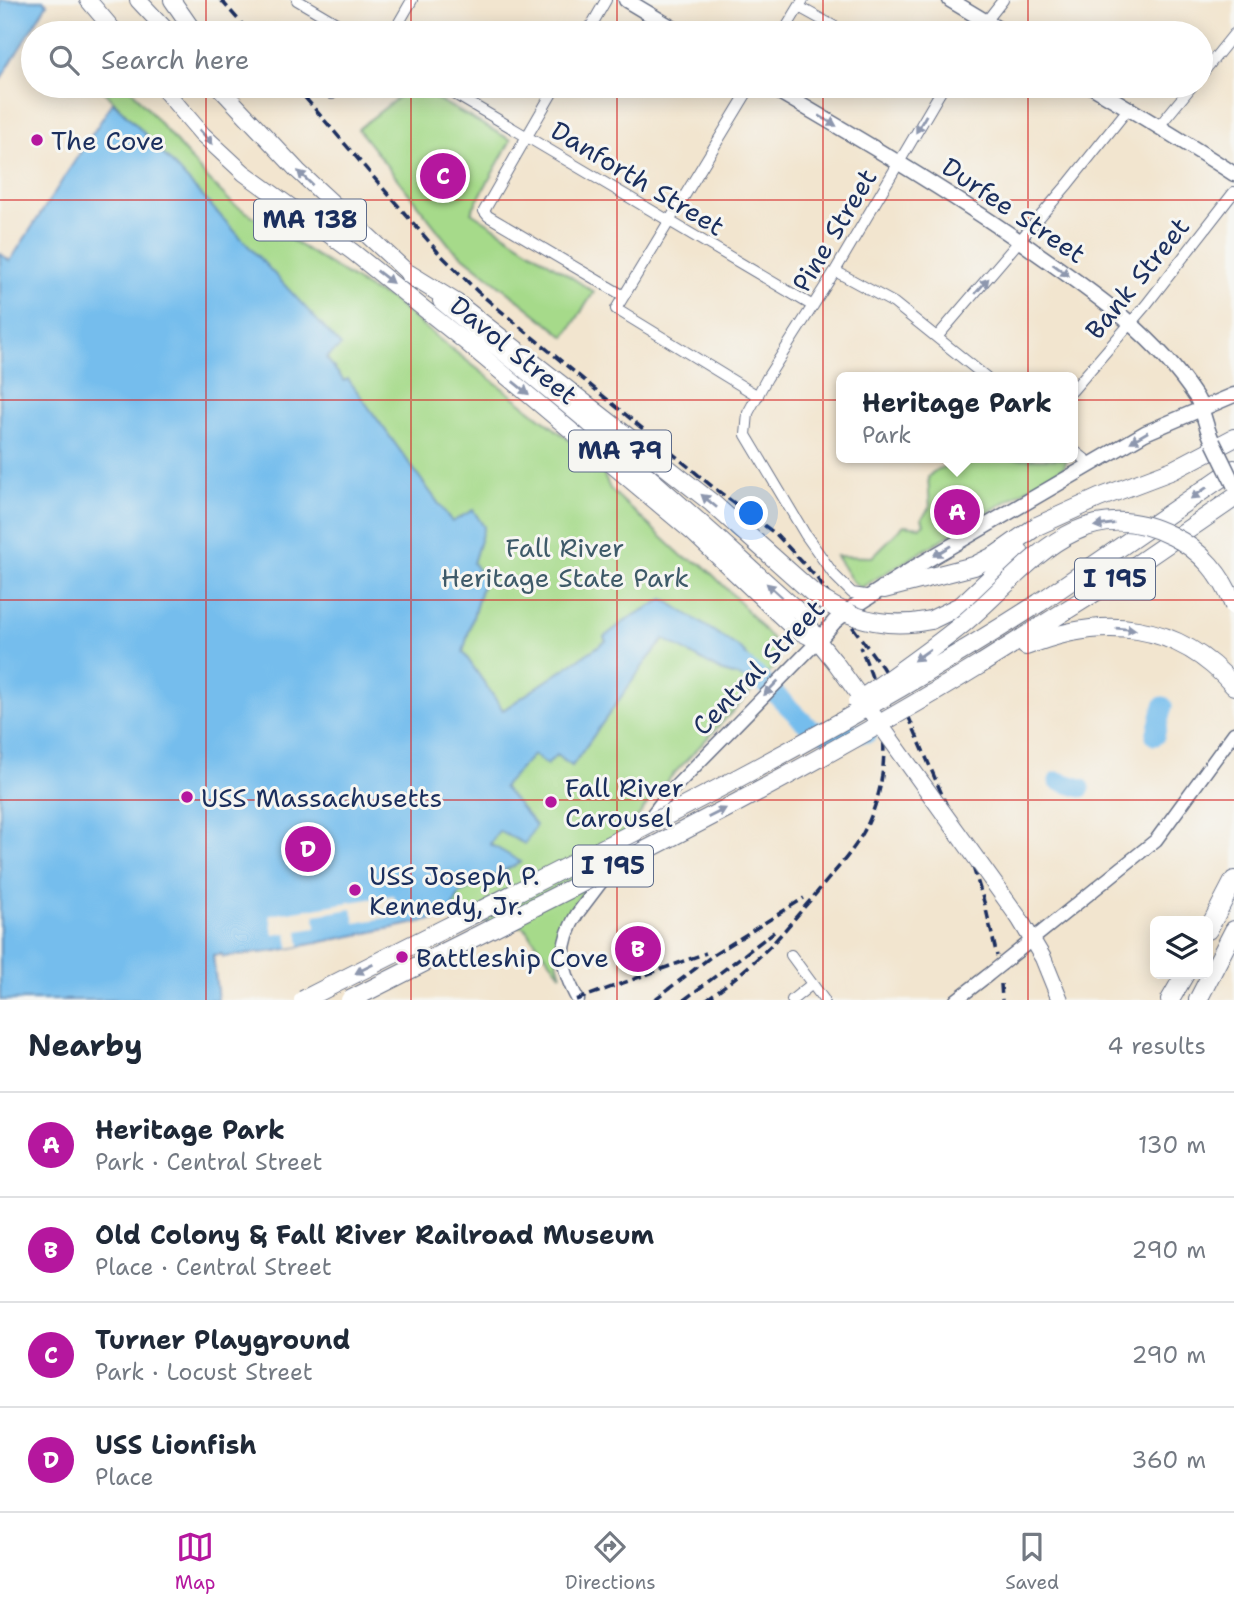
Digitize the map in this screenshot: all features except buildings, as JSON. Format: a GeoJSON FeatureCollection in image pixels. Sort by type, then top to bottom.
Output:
{"type":"FeatureCollection","features":[{"type":"Feature","properties":{"kind":"highway"},"geometry":{"type":"LineString","coordinates":[[88,0],[106,21]]}},
{"type":"Feature","properties":{"kind":"highway"},"geometry":{"type":"LineString","coordinates":[[138,0],[158,21]]}},
{"type":"Feature","properties":{"kind":"highway"},"geometry":{"type":"LineString","coordinates":[[172,0],[187,21]]}},
{"type":"Feature","properties":{"kind":"highway","name":"Davol Street"},"geometry":{"type":"LineString","coordinates":[[171,98],[202,134],[244,173],[345,246],[468,344],[692,532],[794,629],[818,641]]}},
{"type":"Feature","properties":{"kind":"highway","name":"Davol Street"},"geometry":{"type":"LineString","coordinates":[[229,98],[307,179],[409,274],[584,419],[805,617],[818,641]]}},
{"type":"Feature","properties":{"kind":"highway"},"geometry":{"type":"LineString","coordinates":[[231,98],[234,103]]}},
{"type":"Feature","properties":{"kind":"highway"},"geometry":{"type":"LineString","coordinates":[[409,274],[456,303],[712,503],[814,594],[852,616],[873,622],[906,624],[931,620],[962,605],[1016,553],[1085,505]]}},
{"type":"Feature","properties":{"kind":"highway"},"geometry":{"type":"LineString","coordinates":[[878,592],[974,566],[996,555],[1037,526],[1190,462],[1234,438]]}},
{"type":"Feature","properties":{"kind":"highway","name":"I 195"},"geometry":{"type":"LineString","coordinates":[[303,1000],[795,748],[927,673],[1039,603],[1234,468]]}},
{"type":"Feature","properties":{"kind":"highway","name":"I 195"},"geometry":{"type":"LineString","coordinates":[[350,1000],[774,783],[874,728],[981,664],[1055,628],[1234,498]]}},
{"type":"Feature","properties":{"kind":"highway"},"geometry":{"type":"LineString","coordinates":[[795,748],[953,633],[1045,548],[1081,529],[1102,524],[1125,523],[1143,525],[1172,536],[1196,551],[1210,565],[1228,591],[1234,606]]}},
{"type":"Feature","properties":{"kind":"highway"},"geometry":{"type":"LineString","coordinates":[[1055,628],[1105,628],[1146,631],[1159,635],[1203,656],[1234,686]]}},
{"type":"Feature","properties":{"kind":"highway","name":"MA 79"},"geometry":{"type":"LineString","coordinates":[[818,641],[1019,918],[1043,958],[1059,1000]]}},
{"type":"Feature","properties":{"kind":"highway"},"geometry":{"type":"LineString","coordinates":[[1213,920],[1234,880]]}},
{"type":"Feature","properties":{"kind":"highway"},"geometry":{"type":"LineString","coordinates":[[1198,1000],[1234,930]]}},
{"type":"Feature","properties":{"kind":"highway"},"geometry":{"type":"LineString","coordinates":[[1208,981],[1234,951]]}},
{"type":"Feature","properties":{"kind":"highway"},"geometry":{"type":"LineString","coordinates":[[1172,1000],[1182,979]]}},
{"type":"Feature","properties":{"kind":"main road"},"geometry":{"type":"LineString","coordinates":[[626,0],[661,21]]}},
{"type":"Feature","properties":{"kind":"main road"},"geometry":{"type":"LineString","coordinates":[[950,0],[974,21]]}},
{"type":"Feature","properties":{"kind":"main road","name":"Durfee Street"},"geometry":{"type":"LineString","coordinates":[[790,98],[899,162],[1020,241],[1130,321],[1171,364],[1195,396],[1234,485]]}},
{"type":"Feature","properties":{"kind":"main road"},"geometry":{"type":"LineString","coordinates":[[1110,98],[1160,125],[1234,174]]}},
{"type":"Feature","properties":{"kind":"main road","name":"Central Street"},"geometry":{"type":"LineString","coordinates":[[818,641],[835,621],[849,610],[917,566],[1161,425],[1234,395]]}},
{"type":"Feature","properties":{"kind":"street"},"geometry":{"type":"LineString","coordinates":[[297,0],[333,21]]}},
{"type":"Feature","properties":{"kind":"street"},"geometry":{"type":"LineString","coordinates":[[400,21],[412,0]]}},
{"type":"Feature","properties":{"kind":"street"},"geometry":{"type":"LineString","coordinates":[[594,21],[606,0]]}},
{"type":"Feature","properties":{"kind":"street"},"geometry":{"type":"LineString","coordinates":[[986,21],[1003,0]]}},
{"type":"Feature","properties":{"kind":"street"},"geometry":{"type":"LineString","coordinates":[[790,21],[801,4],[827,21]]}},
{"type":"Feature","properties":{"kind":"street"},"geometry":{"type":"LineString","coordinates":[[1213,60],[1234,34]]}},
{"type":"Feature","properties":{"kind":"street","name":"Danforth Street"},"geometry":{"type":"LineString","coordinates":[[462,98],[813,306]]}},
{"type":"Feature","properties":{"kind":"street"},"geometry":{"type":"LineString","coordinates":[[549,98],[484,209],[488,216],[624,296]]}},
{"type":"Feature","properties":{"kind":"street"},"geometry":{"type":"LineString","coordinates":[[744,98],[617,309],[758,396]]}},
{"type":"Feature","properties":{"kind":"street","name":"Pine Street"},"geometry":{"type":"LineString","coordinates":[[878,592],[852,593],[834,575],[805,534],[746,435],[748,413],[937,98]]}},
{"type":"Feature","properties":{"kind":"street"},"geometry":{"type":"LineString","coordinates":[[1160,125],[1182,98]]}},
{"type":"Feature","properties":{"kind":"street"},"geometry":{"type":"LineString","coordinates":[[937,337],[1128,109]]}},
{"type":"Feature","properties":{"kind":"street","name":"Bank Street"},"geometry":{"type":"LineString","coordinates":[[1078,385],[1146,305],[1234,192]]}},
{"type":"Feature","properties":{"kind":"street"},"geometry":{"type":"LineString","coordinates":[[835,271],[894,303],[980,372]]}},
{"type":"Feature","properties":{"kind":"street"},"geometry":{"type":"LineString","coordinates":[[1078,453],[1091,464]]}},
{"type":"Feature","properties":{"kind":"street","name":"Central Street"},"geometry":{"type":"LineString","coordinates":[[578,1000],[564,970],[563,950],[567,933],[577,914],[667,795],[818,641]]}},
{"type":"Feature","properties":{"kind":"street"},"geometry":{"type":"LineString","coordinates":[[956,1000],[1156,841],[1234,733]]}},
{"type":"Feature","properties":{"kind":"street"},"geometry":{"type":"LineString","coordinates":[[791,955],[824,1000]]}},
{"type":"Feature","properties":{"kind":"street"},"geometry":{"type":"LineString","coordinates":[[792,1000],[812,984]]}},
{"type":"Feature","properties":{"kind":"green space","name":"Fall River Heritage State Park"},"geometry":{"type":"Polygon","coordinates":[[[111,98],[138,98],[232,203],[371,290],[389,298],[590,456],[600,466],[610,489],[683,557],[702,564],[772,639],[778,663],[653,796],[563,920],[554,951],[561,975],[524,927],[447,917],[460,893],[520,863],[490,844],[499,831],[502,787],[533,755],[556,755],[572,766],[665,639],[723,672],[752,680],[664,599],[629,618],[604,637],[606,641],[503,710],[463,652],[484,579],[473,563],[484,527],[473,510],[452,522],[348,379],[344,381],[326,357],[340,346],[111,98]]]}},
{"type":"Feature","properties":{"kind":"green space"},"geometry":{"type":"Polygon","coordinates":[[[398,98],[435,98],[511,140],[471,212],[594,292],[565,337],[451,247],[358,129],[398,98]]]}},
{"type":"Feature","properties":{"kind":"green space"},"geometry":{"type":"Polygon","coordinates":[[[957,463],[1066,463],[1064,467],[860,588],[836,556],[872,557],[904,525],[920,527],[924,524],[922,518],[930,507],[928,477],[937,470],[957,463]]]}},
{"type":"Feature","properties":{"kind":"water"},"geometry":{"type":"Polygon","coordinates":[[[0,0],[43,0],[47,4],[36,21],[21,21],[21,46],[0,80],[0,0]]]}},
{"type":"Feature","properties":{"kind":"water"},"geometry":{"type":"Polygon","coordinates":[[[113,102],[341,346],[326,358],[344,381],[348,379],[452,522],[473,510],[484,527],[473,563],[484,578],[463,652],[503,710],[606,641],[604,637],[629,618],[664,599],[741,649],[764,675],[756,683],[723,672],[664,639],[572,766],[556,755],[547,765],[533,755],[503,787],[536,825],[525,844],[499,831],[490,844],[521,862],[460,893],[447,917],[276,951],[223,957],[222,954],[213,955],[218,1000],[0,1000],[0,253],[10,261],[113,102]]]}},
{"type":"Feature","properties":{"kind":"pier"},"geometry":{"type":"Polygon","coordinates":[[[394,895],[398,916],[355,923],[352,909],[315,915],[316,928],[298,931],[300,946],[289,948],[287,933],[273,935],[270,915],[394,895]]]}},
{"type":"Feature","properties":{"kind":"waterway"},"geometry":{"type":"LineString","coordinates":[[739,663],[756,675],[811,729],[828,734],[868,733]]}},
{"type":"Feature","properties":{"kind":"waterway"},"geometry":{"type":"LineString","coordinates":[[1155,736],[1163,706]]}},
{"type":"Feature","properties":{"kind":"waterway"},"geometry":{"type":"LineString","coordinates":[[1058,781],[1081,788]]}},
{"type":"Feature","properties":{"kind":"railway"},"geometry":{"type":"LineString","coordinates":[[221,0],[239,21]]}},
{"type":"Feature","properties":{"kind":"railway"},"geometry":{"type":"LineString","coordinates":[[305,98],[438,252],[478,292],[714,488],[777,535],[816,577],[882,667],[901,699],[973,867],[997,956]]}},
{"type":"Feature","properties":{"kind":"railway"},"geometry":{"type":"LineString","coordinates":[[706,1000],[750,965],[783,932],[852,850],[873,811],[880,788],[884,740],[876,692],[860,647]]}},
{"type":"Feature","properties":{"kind":"railway"},"geometry":{"type":"LineString","coordinates":[[654,1000],[712,956],[804,898]]}},
{"type":"Feature","properties":{"kind":"railway"},"geometry":{"type":"LineString","coordinates":[[684,1000],[774,932]]}},
{"type":"Feature","properties":{"kind":"railway"},"geometry":{"type":"LineString","coordinates":[[576,1000],[706,953]]}},
{"type":"Feature","properties":{"kind":"railway"},"geometry":{"type":"LineString","coordinates":[[1001,984],[1002,1000]]}},
{"type":"Feature","properties":{"kind":"place","name":"The Cove"},"geometry":{"type":"Point","coordinates":[37,140]}},
{"type":"Feature","properties":{"kind":"place","name":"Turner Playground"},"geometry":{"type":"Point","coordinates":[443,176]}},
{"type":"Feature","properties":{"kind":"place","name":"Heritage Park"},"geometry":{"type":"Point","coordinates":[957,512]}},
{"type":"Feature","properties":{"kind":"place","name":"USS Massachusetts"},"geometry":{"type":"Point","coordinates":[187,797]}},
{"type":"Feature","properties":{"kind":"place","name":"Fall River Carousel"},"geometry":{"type":"Point","coordinates":[551,802]}},
{"type":"Feature","properties":{"kind":"place","name":"USS Lionfish"},"geometry":{"type":"Point","coordinates":[308,849]}},
{"type":"Feature","properties":{"kind":"place","name":"USS Joseph P. Kennedy, Jr."},"geometry":{"type":"Point","coordinates":[355,890]}},
{"type":"Feature","properties":{"kind":"place","name":"Old Colony & Fall River Railroad Museum"},"geometry":{"type":"Point","coordinates":[638,949]}},
{"type":"Feature","properties":{"kind":"place","name":"Battleship Cove"},"geometry":{"type":"Point","coordinates":[402,957]}}]}
